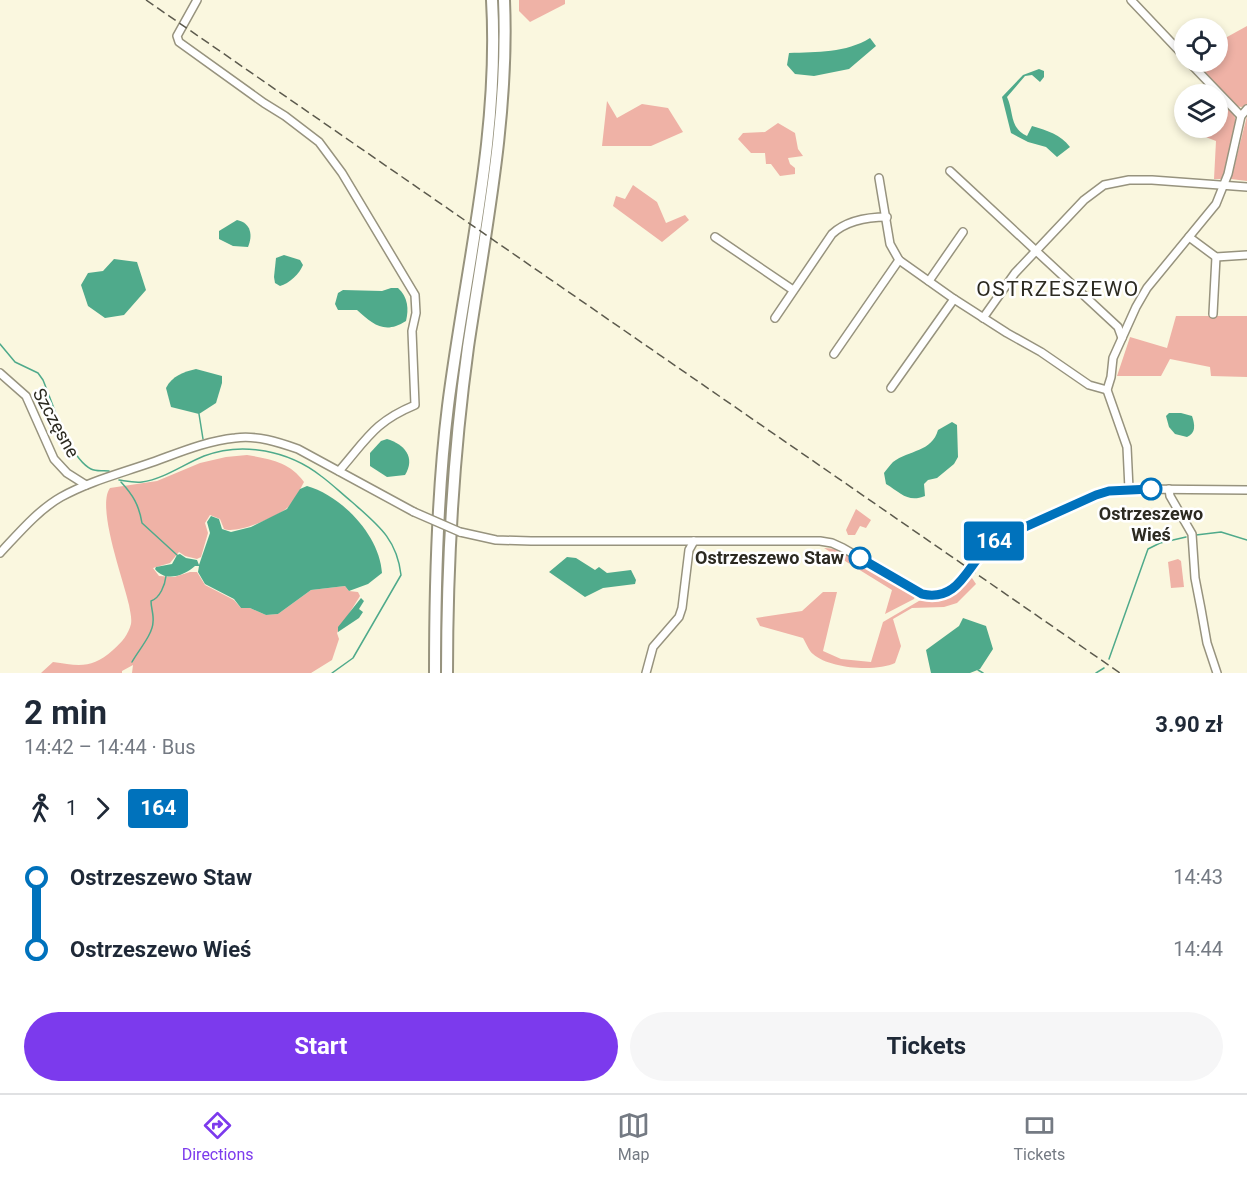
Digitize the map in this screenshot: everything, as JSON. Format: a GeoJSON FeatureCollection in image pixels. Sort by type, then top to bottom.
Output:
{"type":"FeatureCollection","features":[{"type":"Feature","properties":{"kind":"highway"},"geometry":{"type":"LineString","coordinates":[[435,673],[438,536],[448,408],[486,144],[492,72],[492,0]]}},
{"type":"Feature","properties":{"kind":"highway"},"geometry":{"type":"LineString","coordinates":[[447,673],[449,538],[454,461],[499,148],[504,70],[504,0]]}},
{"type":"Feature","properties":{"kind":"street"},"geometry":{"type":"LineString","coordinates":[[197,0],[177,36],[179,42],[319,142],[342,173],[415,295],[416,313],[412,332],[415,405],[396,413],[380,424],[339,471]]}},
{"type":"Feature","properties":{"kind":"street"},"geometry":{"type":"LineString","coordinates":[[1131,0],[1174,45]]}},
{"type":"Feature","properties":{"kind":"street"},"geometry":{"type":"LineString","coordinates":[[1199,72],[1241,116]]}},
{"type":"Feature","properties":{"kind":"street"},"geometry":{"type":"LineString","coordinates":[[1130,489],[1126,447],[1107,390],[1113,358],[1147,288],[1216,204],[1224,185],[1241,116],[1247,109]]}},
{"type":"Feature","properties":{"kind":"street"},"geometry":{"type":"LineString","coordinates":[[950,171],[1118,327],[1122,338]]}},
{"type":"Feature","properties":{"kind":"street"},"geometry":{"type":"LineString","coordinates":[[879,178],[890,244],[899,260],[954,299],[1041,352],[1089,385],[1107,390]]}},
{"type":"Feature","properties":{"kind":"street"},"geometry":{"type":"LineString","coordinates":[[984,318],[1015,273],[1084,200],[1104,185],[1152,180],[1247,187]]}},
{"type":"Feature","properties":{"kind":"street"},"geometry":{"type":"LineString","coordinates":[[775,318],[832,234],[841,226],[872,217],[887,217]]}},
{"type":"Feature","properties":{"kind":"street"},"geometry":{"type":"LineString","coordinates":[[929,281],[963,232]]}},
{"type":"Feature","properties":{"kind":"street"},"geometry":{"type":"LineString","coordinates":[[715,237],[793,290]]}},
{"type":"Feature","properties":{"kind":"street"},"geometry":{"type":"LineString","coordinates":[[1189,237],[1216,257],[1247,255]]}},
{"type":"Feature","properties":{"kind":"street"},"geometry":{"type":"LineString","coordinates":[[1213,314],[1216,257]]}},
{"type":"Feature","properties":{"kind":"street"},"geometry":{"type":"LineString","coordinates":[[834,354],[899,260]]}},
{"type":"Feature","properties":{"kind":"street"},"geometry":{"type":"LineString","coordinates":[[891,388],[954,299]]}},
{"type":"Feature","properties":{"kind":"street","name":"Szczęsne"},"geometry":{"type":"LineString","coordinates":[[0,373],[26,396],[54,459],[68,473],[86,485]]}},
{"type":"Feature","properties":{"kind":"street"},"geometry":{"type":"LineString","coordinates":[[0,553],[45,508],[60,497],[86,485],[208,442],[237,437],[260,438],[298,449],[414,512],[460,532],[496,540],[520,541],[820,541],[832,543],[922,594],[934,596],[949,592],[962,580],[988,545],[996,540],[1096,495],[1130,489],[1247,490]]}},
{"type":"Feature","properties":{"kind":"street"},"geometry":{"type":"LineString","coordinates":[[1169,489],[1170,496],[1192,534],[1196,578],[1205,632],[1217,673]]}},
{"type":"Feature","properties":{"kind":"street"},"geometry":{"type":"LineString","coordinates":[[646,673],[653,647],[663,633],[672,626],[682,608],[689,550],[694,541]]}},
{"type":"Feature","properties":{"kind":"shaded area"},"geometry":{"type":"Polygon","coordinates":[[[519,0],[565,0],[565,4],[530,22],[519,11],[519,0]]]}},
{"type":"Feature","properties":{"kind":"shaded area"},"geometry":{"type":"Polygon","coordinates":[[[1247,26],[1247,104],[1242,107],[1234,106],[1228,100],[1228,84],[1213,84],[1202,72],[1228,72],[1228,36],[1247,26]]]}},
{"type":"Feature","properties":{"kind":"shaded area"},"geometry":{"type":"Polygon","coordinates":[[[870,38],[876,46],[849,69],[814,76],[795,74],[787,65],[789,53],[841,49],[870,38]]]}},
{"type":"Feature","properties":{"kind":"shaded area"},"geometry":{"type":"Polygon","coordinates":[[[1039,69],[1044,71],[1044,77],[1040,82],[1032,75],[1025,76],[1007,97],[1015,124],[1021,133],[1027,136],[1032,126],[1058,136],[1070,147],[1057,157],[1046,147],[1028,142],[1011,133],[1002,97],[1023,75],[1039,69]]]}},
{"type":"Feature","properties":{"kind":"shaded area"},"geometry":{"type":"Polygon","coordinates":[[[607,101],[617,118],[642,104],[668,108],[683,132],[651,146],[602,146],[607,101]]]}},
{"type":"Feature","properties":{"kind":"shaded area"},"geometry":{"type":"Polygon","coordinates":[[[1228,106],[1234,114],[1237,126],[1224,179],[1214,179],[1216,141],[1208,138],[1228,138],[1228,106]]]}},
{"type":"Feature","properties":{"kind":"shaded area"},"geometry":{"type":"Polygon","coordinates":[[[1247,116],[1247,181],[1231,179],[1247,116]]]}},
{"type":"Feature","properties":{"kind":"shaded area"},"geometry":{"type":"Polygon","coordinates":[[[778,123],[795,133],[798,149],[803,156],[788,158],[790,164],[795,168],[795,174],[780,176],[771,164],[766,164],[765,153],[751,153],[738,139],[743,133],[765,132],[778,123]]]}},
{"type":"Feature","properties":{"kind":"shaded area"},"geometry":{"type":"Polygon","coordinates":[[[633,185],[657,202],[666,223],[685,215],[689,220],[662,242],[613,206],[616,196],[625,199],[633,185]]]}},
{"type":"Feature","properties":{"kind":"shaded area"},"geometry":{"type":"Polygon","coordinates":[[[237,220],[250,230],[248,247],[233,246],[219,239],[219,231],[237,220]]]}},
{"type":"Feature","properties":{"kind":"shaded area"},"geometry":{"type":"Polygon","coordinates":[[[284,255],[300,260],[303,265],[294,278],[280,286],[275,283],[274,277],[276,258],[284,255]]]}},
{"type":"Feature","properties":{"kind":"shaded area"},"geometry":{"type":"Polygon","coordinates":[[[114,259],[137,262],[146,290],[124,315],[105,318],[88,306],[81,285],[88,273],[103,271],[114,259]]]}},
{"type":"Feature","properties":{"kind":"shaded area"},"geometry":{"type":"Polygon","coordinates":[[[398,288],[406,299],[407,312],[406,321],[391,327],[379,326],[357,310],[338,310],[335,304],[338,293],[343,290],[382,291],[398,288]]]}},
{"type":"Feature","properties":{"kind":"shaded area"},"geometry":{"type":"Polygon","coordinates":[[[1176,316],[1247,316],[1247,377],[1211,376],[1210,367],[1170,359],[1161,376],[1117,376],[1130,337],[1167,348],[1176,316]]]}},
{"type":"Feature","properties":{"kind":"shaded area"},"geometry":{"type":"Polygon","coordinates":[[[196,369],[222,376],[216,403],[199,414],[171,407],[166,388],[168,384],[178,375],[196,369]]]}},
{"type":"Feature","properties":{"kind":"shaded area"},"geometry":{"type":"Polygon","coordinates":[[[1169,413],[1192,416],[1194,426],[1192,433],[1187,437],[1175,434],[1169,427],[1166,416],[1169,413]]]}},
{"type":"Feature","properties":{"kind":"shaded area"},"geometry":{"type":"Polygon","coordinates":[[[952,422],[957,425],[958,457],[954,464],[937,478],[928,480],[924,484],[925,496],[909,498],[886,484],[884,473],[893,462],[931,443],[938,430],[952,422]]]}},
{"type":"Feature","properties":{"kind":"shaded area"},"geometry":{"type":"Polygon","coordinates":[[[387,439],[399,444],[409,457],[405,475],[387,477],[370,466],[370,453],[381,441],[387,439]]]}},
{"type":"Feature","properties":{"kind":"shaded area"},"geometry":{"type":"Polygon","coordinates":[[[247,455],[279,462],[298,475],[304,482],[296,497],[286,509],[273,517],[237,529],[224,529],[220,519],[210,515],[205,523],[208,533],[201,557],[197,559],[179,552],[170,563],[153,568],[159,576],[174,577],[197,572],[205,585],[234,600],[241,608],[250,608],[266,615],[278,614],[311,590],[345,586],[349,591],[358,592],[360,596],[337,633],[339,639],[332,660],[311,673],[132,673],[133,665],[122,673],[41,673],[53,662],[85,665],[98,660],[119,644],[130,628],[129,605],[112,545],[106,511],[110,488],[157,481],[200,463],[247,455]]]}},
{"type":"Feature","properties":{"kind":"shaded area"},"geometry":{"type":"Polygon","coordinates":[[[307,486],[320,491],[346,508],[367,532],[380,559],[382,573],[368,584],[349,591],[345,586],[311,590],[278,614],[266,615],[250,608],[241,608],[234,599],[205,584],[198,572],[199,566],[181,575],[170,577],[164,576],[155,569],[172,564],[180,554],[197,560],[199,565],[210,533],[207,522],[211,516],[219,519],[222,529],[231,532],[251,527],[287,509],[300,489],[307,486]]]}},
{"type":"Feature","properties":{"kind":"shaded area"},"geometry":{"type":"Polygon","coordinates":[[[856,509],[871,520],[866,528],[860,526],[855,535],[848,535],[846,530],[856,509]]]}},
{"type":"Feature","properties":{"kind":"shaded area"},"geometry":{"type":"Polygon","coordinates":[[[824,548],[838,549],[916,594],[914,599],[885,614],[892,590],[824,548]]]}},
{"type":"Feature","properties":{"kind":"shaded area"},"geometry":{"type":"Polygon","coordinates":[[[567,557],[576,558],[595,570],[599,567],[607,573],[631,570],[636,580],[635,584],[603,588],[585,597],[549,572],[567,557]]]}},
{"type":"Feature","properties":{"kind":"shaded area"},"geometry":{"type":"Polygon","coordinates":[[[1178,559],[1181,561],[1184,587],[1171,588],[1168,562],[1178,559]]]}},
{"type":"Feature","properties":{"kind":"shaded area"},"geometry":{"type":"Polygon","coordinates":[[[970,575],[976,584],[957,603],[944,607],[912,608],[893,619],[901,646],[895,663],[887,666],[853,668],[830,663],[813,654],[803,638],[760,626],[756,618],[802,611],[823,592],[837,592],[823,651],[841,659],[871,662],[883,622],[924,598],[941,598],[970,575]]]}},
{"type":"Feature","properties":{"kind":"shaded area"},"geometry":{"type":"Polygon","coordinates":[[[361,598],[364,601],[359,609],[363,612],[359,618],[338,632],[338,627],[361,598]]]}},
{"type":"Feature","properties":{"kind":"shaded area"},"geometry":{"type":"Polygon","coordinates":[[[963,618],[986,626],[993,649],[980,669],[970,673],[931,673],[926,650],[959,626],[963,618]]]}},
{"type":"Feature","properties":{"kind":"waterway"},"geometry":{"type":"LineString","coordinates":[[0,344],[15,362],[38,373],[43,380],[62,429],[83,463],[93,470],[109,471]]}},
{"type":"Feature","properties":{"kind":"waterway"},"geometry":{"type":"LineString","coordinates":[[199,414],[203,439]]}},
{"type":"Feature","properties":{"kind":"waterway"},"geometry":{"type":"LineString","coordinates":[[119,480],[136,482],[150,480],[166,475],[204,456],[234,449],[265,451],[295,460],[308,467],[370,518],[391,542],[399,562],[401,575],[353,658],[332,673]]}},
{"type":"Feature","properties":{"kind":"waterway"},"geometry":{"type":"LineString","coordinates":[[121,482],[135,501],[142,523],[177,555]]}},
{"type":"Feature","properties":{"kind":"waterway"},"geometry":{"type":"LineString","coordinates":[[1196,535],[1221,532],[1247,540]]}},
{"type":"Feature","properties":{"kind":"waterway"},"geometry":{"type":"LineString","coordinates":[[1109,659],[1148,549],[1160,543],[1186,537]]}},
{"type":"Feature","properties":{"kind":"waterway"},"geometry":{"type":"LineString","coordinates":[[132,662],[151,632],[153,619],[151,601],[162,591],[166,576]]}},
{"type":"Feature","properties":{"kind":"waterway"},"geometry":{"type":"LineString","coordinates":[[1096,673],[1104,668]]}},
{"type":"Feature","properties":{"kind":"waterway"},"geometry":{"type":"LineString","coordinates":[[978,670],[983,673]]}},
{"type":"Feature","properties":{"kind":"railway"},"geometry":{"type":"LineString","coordinates":[[146,0],[1120,673]]}},
{"type":"Feature","properties":{"kind":"bus line","name":"164"},"geometry":{"type":"LineString","coordinates":[[860,558],[922,594],[942,595],[956,587],[982,551],[996,540],[1096,495],[1109,491],[1151,489]]}},
{"type":"Feature","properties":{"kind":"place","name":"Ostrzeszewo Wieś"},"geometry":{"type":"Point","coordinates":[1151,489]}},
{"type":"Feature","properties":{"kind":"place","name":"Ostrzeszewo Staw"},"geometry":{"type":"Point","coordinates":[860,558]}},
{"type":"Feature","properties":{"kind":"district","name":"OSTRZESZEWO"},"geometry":{"type":"Point","coordinates":[1058,289]}}]}
